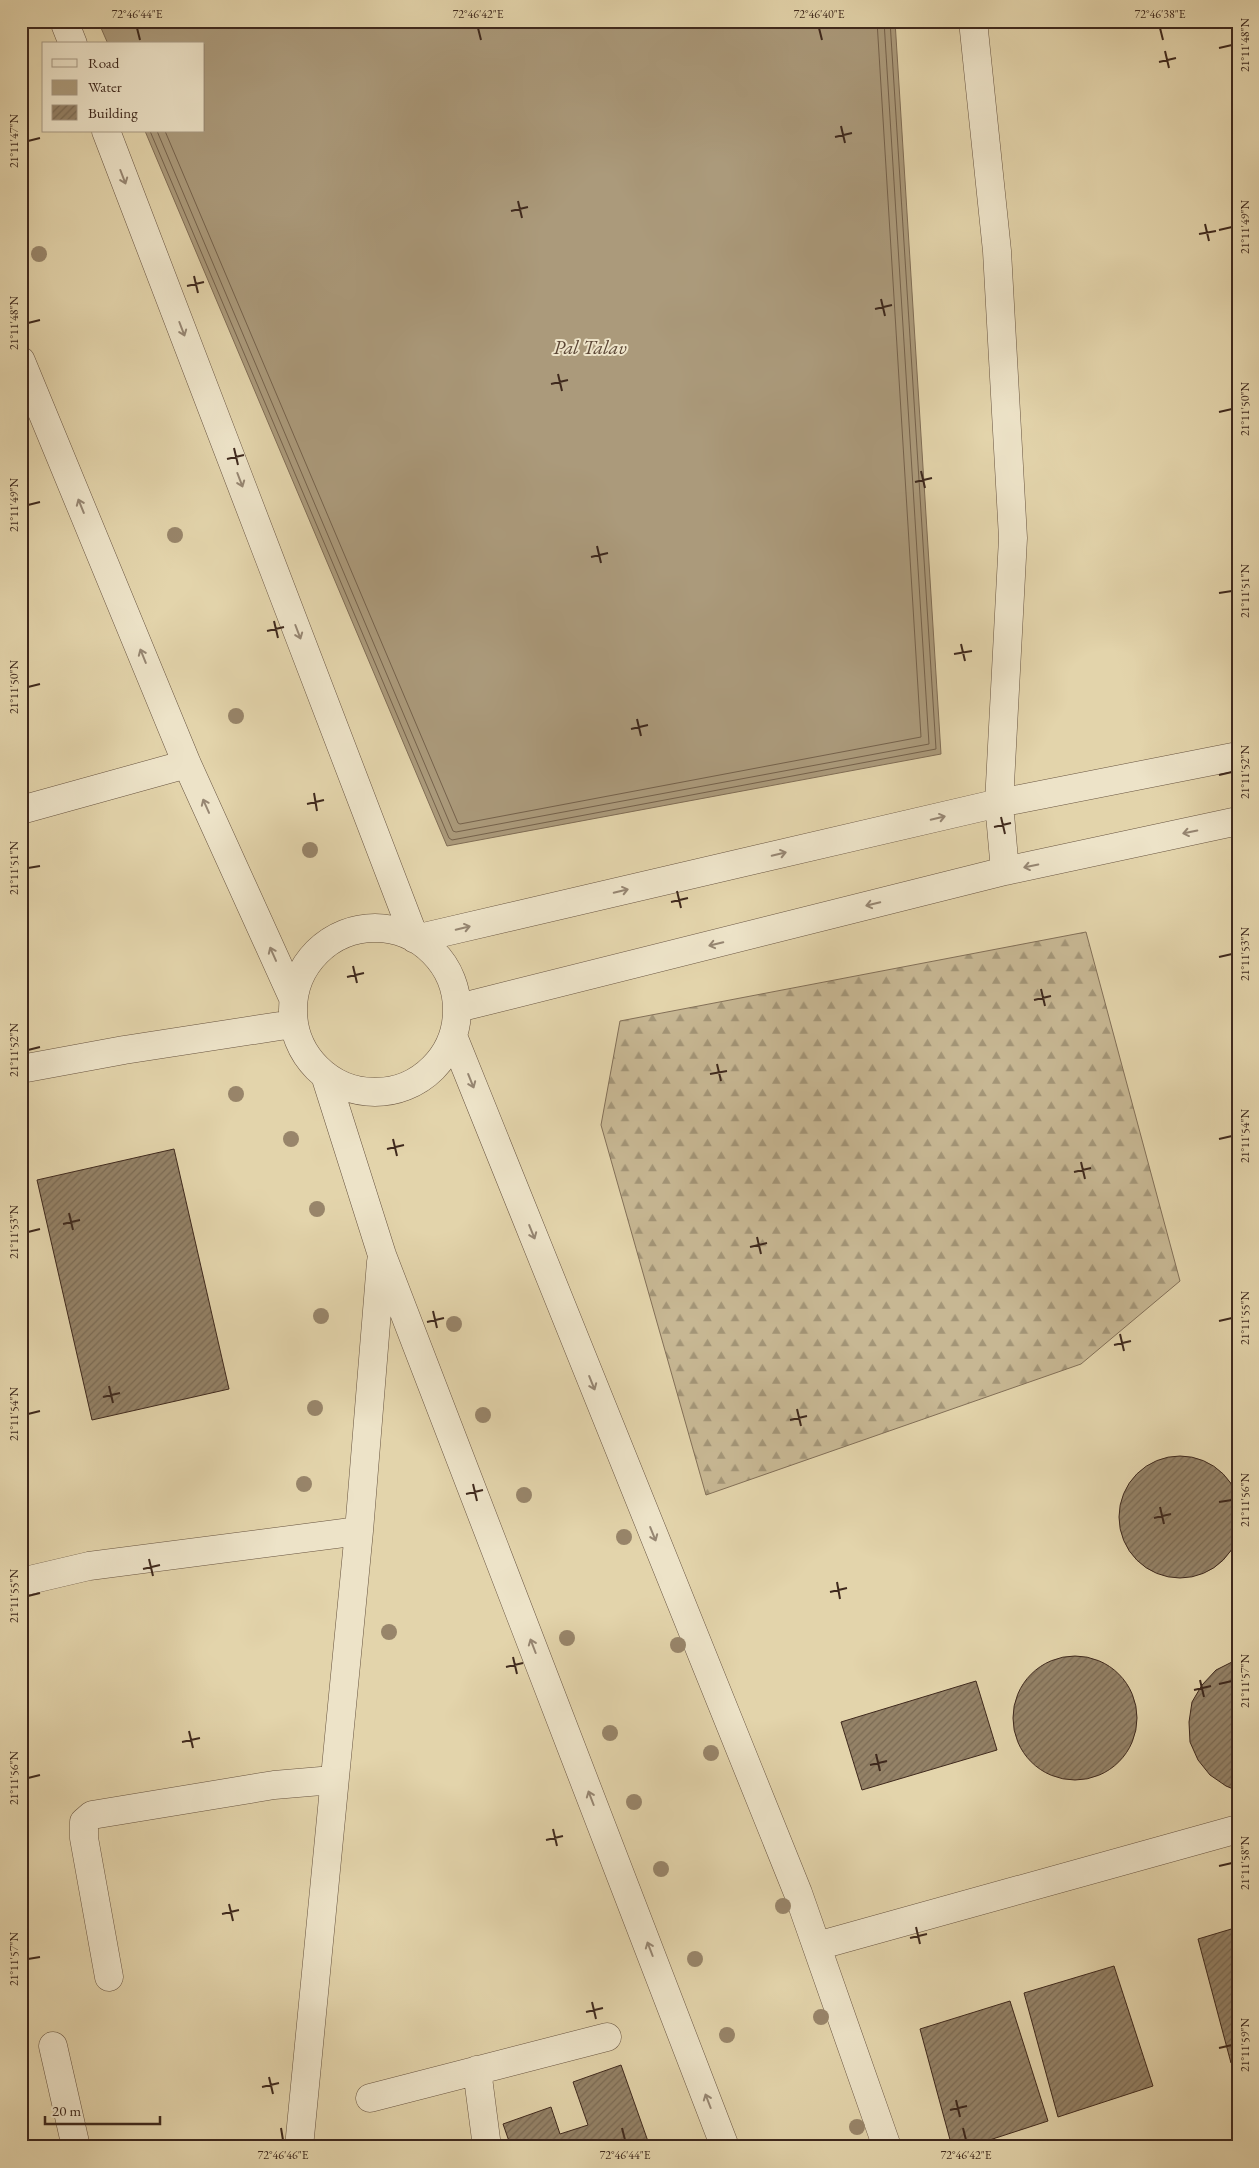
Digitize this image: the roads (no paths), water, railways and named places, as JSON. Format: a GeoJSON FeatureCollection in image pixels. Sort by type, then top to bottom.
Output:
{"type":"FeatureCollection","features":[{"type":"Feature","properties":{"kind":"street"},"geometry":{"type":"LineString","coordinates":[[64,21],[71,42]]}},
{"type":"Feature","properties":{"kind":"street"},"geometry":{"type":"LineString","coordinates":[[974,21],[997,251],[1013,538],[1000,803],[1005,871]]}},
{"type":"Feature","properties":{"kind":"street"},"geometry":{"type":"LineString","coordinates":[[106,132],[415,939]]}},
{"type":"Feature","properties":{"kind":"street"},"geometry":{"type":"LineString","coordinates":[[21,361],[187,764],[293,1011],[302,1049],[318,1069],[339,1085],[364,1092],[392,1090],[418,1080],[440,1061],[453,1036],[458,1008],[452,981],[437,956],[415,939],[388,929],[362,929],[337,937],[316,952],[301,974],[293,1011]]}},
{"type":"Feature","properties":{"kind":"street"},"geometry":{"type":"LineString","coordinates":[[415,939],[1000,803],[1238,756]]}},
{"type":"Feature","properties":{"kind":"street"},"geometry":{"type":"LineString","coordinates":[[21,810],[187,764]]}},
{"type":"Feature","properties":{"kind":"street"},"geometry":{"type":"LineString","coordinates":[[458,1008],[1005,871],[1238,822]]}},
{"type":"Feature","properties":{"kind":"street"},"geometry":{"type":"LineString","coordinates":[[21,1070],[124,1050],[293,1011]]}},
{"type":"Feature","properties":{"kind":"street"},"geometry":{"type":"LineString","coordinates":[[453,1036],[790,1875],[887,2147]]}},
{"type":"Feature","properties":{"kind":"street"},"geometry":{"type":"LineString","coordinates":[[325,1075],[382,1255],[725,2147]]}},
{"type":"Feature","properties":{"kind":"street"},"geometry":{"type":"LineString","coordinates":[[299,2147],[358,1531],[382,1255]]}},
{"type":"Feature","properties":{"kind":"street"},"geometry":{"type":"LineString","coordinates":[[21,1582],[88,1566],[358,1531]]}},
{"type":"Feature","properties":{"kind":"street"},"geometry":{"type":"LineString","coordinates":[[108,1977],[84,1838],[84,1822],[92,1815],[265,1787],[333,1780]]}},
{"type":"Feature","properties":{"kind":"street"},"geometry":{"type":"LineString","coordinates":[[816,1946],[1238,1829]]}},
{"type":"Feature","properties":{"kind":"street"},"geometry":{"type":"LineString","coordinates":[[370,2098],[607,2036]]}},
{"type":"Feature","properties":{"kind":"street"},"geometry":{"type":"LineString","coordinates":[[53,2046],[76,2147]]}},
{"type":"Feature","properties":{"kind":"street"},"geometry":{"type":"LineString","coordinates":[[477,2070],[487,2147]]}},
{"type":"Feature","properties":{"kind":"water","name":"Pal Talav"},"geometry":{"type":"Polygon","coordinates":[[[98,21],[895,21],[941,754],[447,846],[145,132],[205,132],[205,42],[107,42],[98,21]]]}}]}
